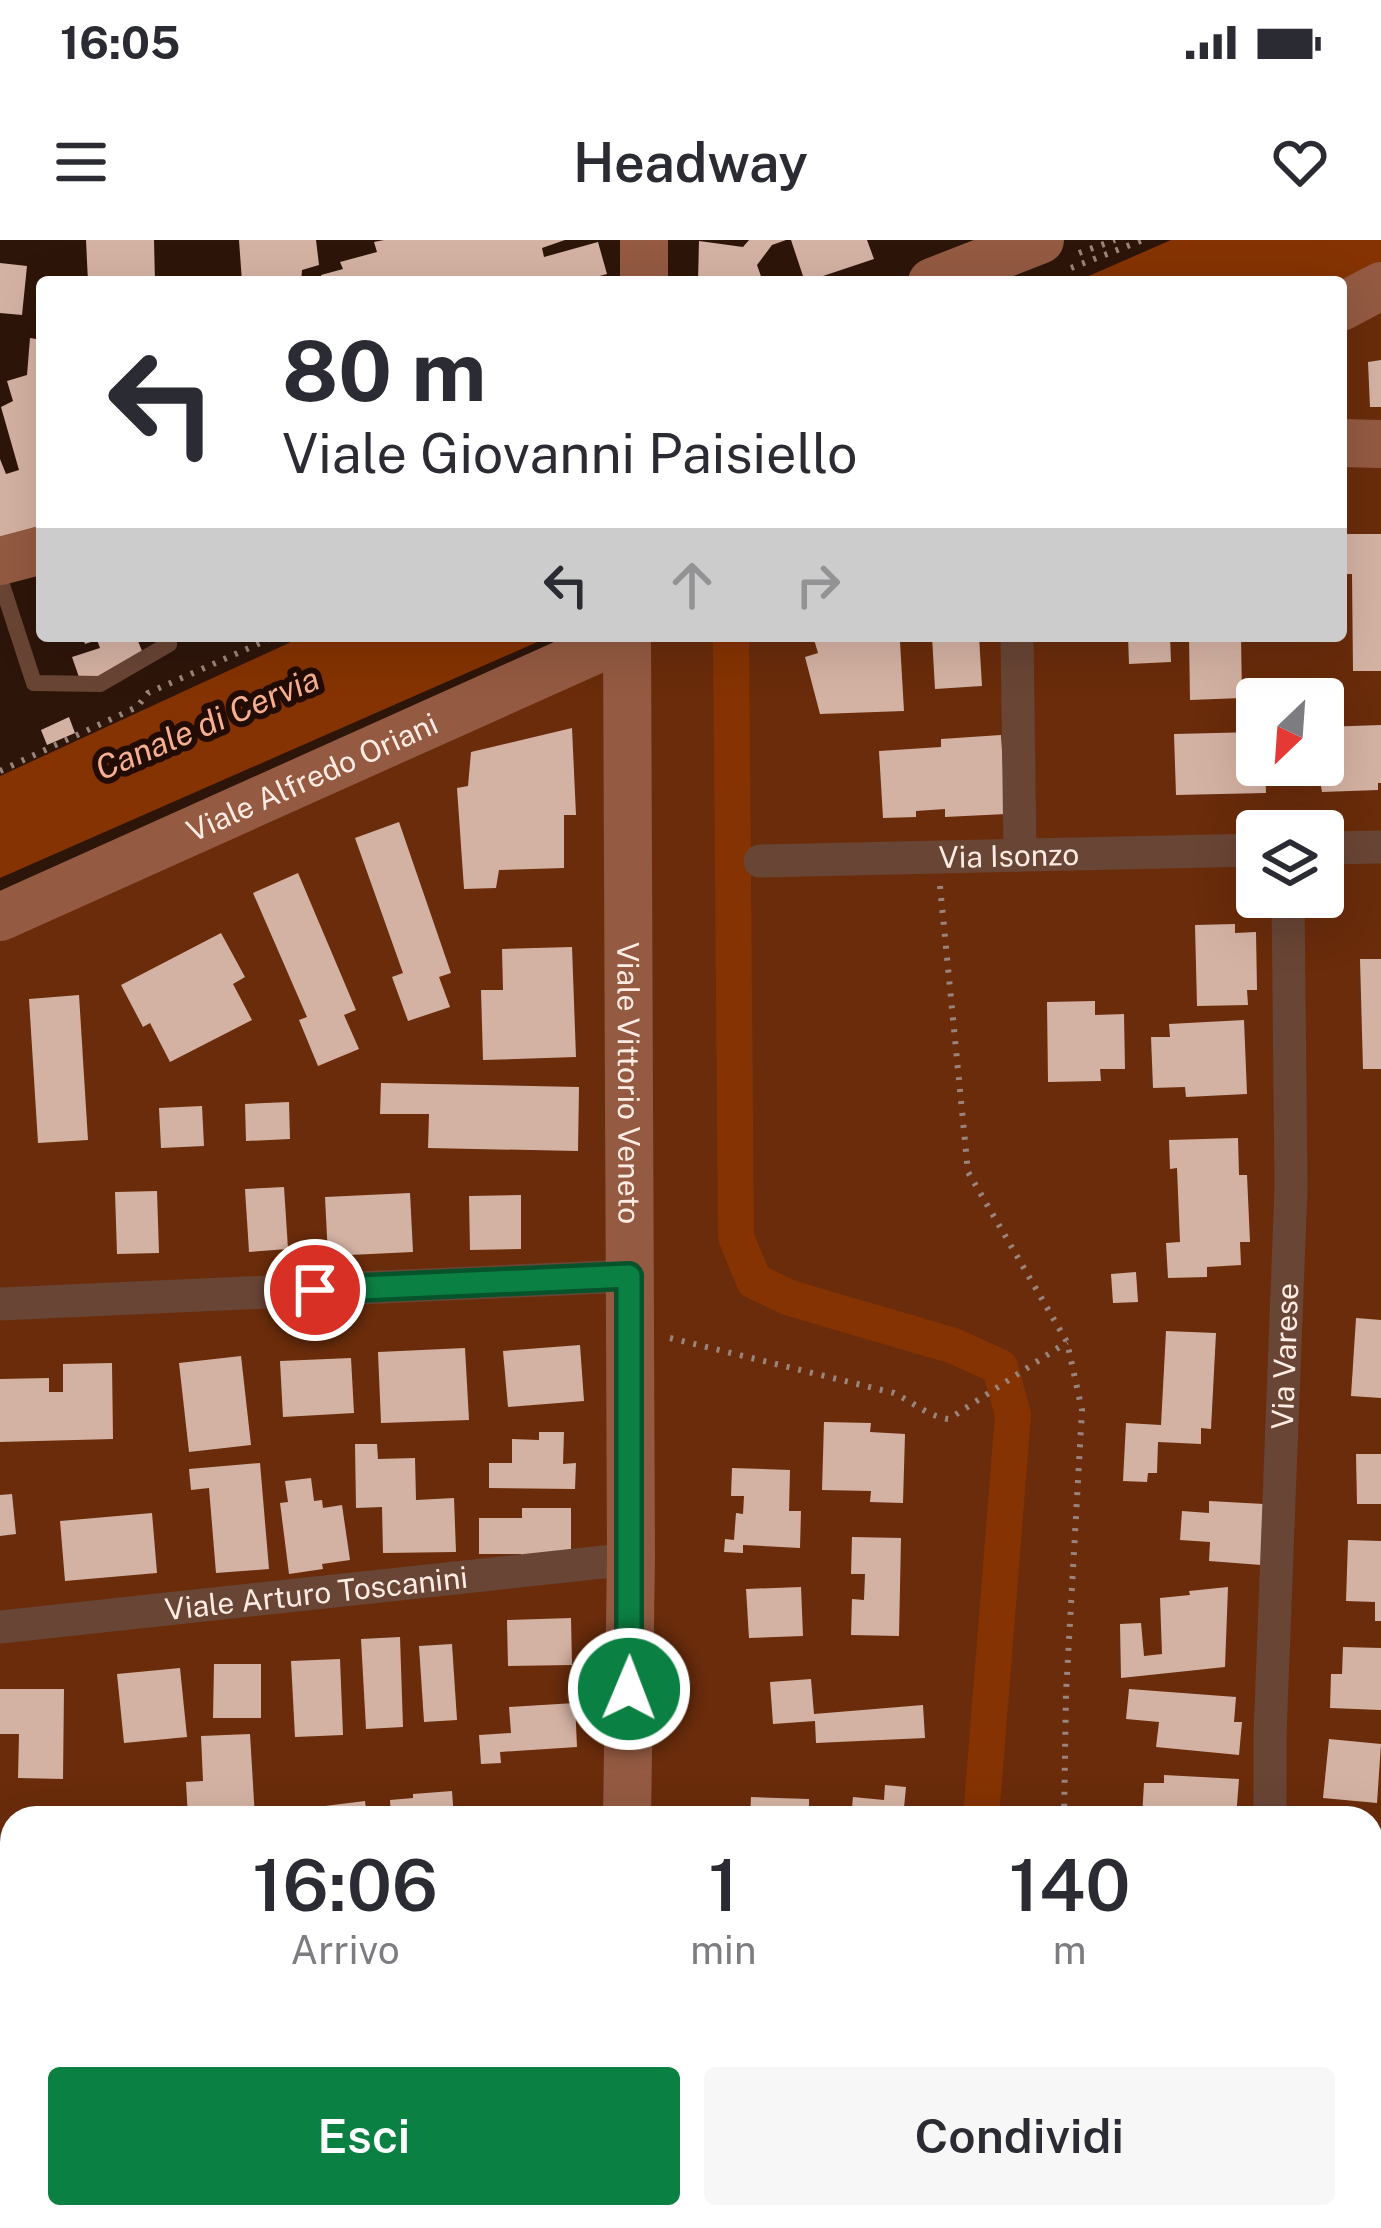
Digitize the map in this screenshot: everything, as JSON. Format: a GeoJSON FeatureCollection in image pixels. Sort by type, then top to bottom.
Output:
{"type":"FeatureCollection","features":[{"type":"Feature","properties":{"kind":"street"},"geometry":{"type":"LineString","coordinates":[[644,240],[644,276]]}},
{"type":"Feature","properties":{"kind":"street"},"geometry":{"type":"LineString","coordinates":[[960,276],[1048,257]]}},
{"type":"Feature","properties":{"kind":"street"},"geometry":{"type":"LineString","coordinates":[[1347,304],[1381,286]]}},
{"type":"Feature","properties":{"kind":"street"},"geometry":{"type":"LineString","coordinates":[[1347,443],[1381,444]]}},
{"type":"Feature","properties":{"kind":"street"},"geometry":{"type":"LineString","coordinates":[[0,561],[36,552]]}},
{"type":"Feature","properties":{"kind":"street","name":"Viale Alfredo Oriani"},"geometry":{"type":"LineString","coordinates":[[0,917],[614,642]]}},
{"type":"Feature","properties":{"kind":"street","name":"Viale Vittorio Veneto"},"geometry":{"type":"LineString","coordinates":[[627,642],[631,1559],[627,1806]]}},
{"type":"Feature","properties":{"kind":"street"},"geometry":{"type":"LineString","coordinates":[[1017,642],[1020,855]]}},
{"type":"Feature","properties":{"kind":"street"},"geometry":{"type":"LineString","coordinates":[[1344,848],[1381,847]]}},
{"type":"Feature","properties":{"kind":"street","name":"Via Isonzo"},"geometry":{"type":"LineString","coordinates":[[760,861],[1236,850]]}},
{"type":"Feature","properties":{"kind":"street","name":"Via Varese"},"geometry":{"type":"LineString","coordinates":[[1270,1806],[1300,1187],[1289,918]]}},
{"type":"Feature","properties":{"kind":"street"},"geometry":{"type":"LineString","coordinates":[[0,1304],[629,1276]]}},
{"type":"Feature","properties":{"kind":"street","name":"Viale Arturo Toscanini"},"geometry":{"type":"LineString","coordinates":[[0,1627],[631,1559]]}},
{"type":"Feature","properties":{"kind":"lane"},"geometry":{"type":"LineString","coordinates":[[0,579],[34,683],[100,684],[168,642]]}},
{"type":"Feature","properties":{"kind":"path"},"geometry":{"type":"LineString","coordinates":[[1048,257],[1143,240]]}},
{"type":"Feature","properties":{"kind":"path"},"geometry":{"type":"LineString","coordinates":[[0,771],[137,706],[148,693],[263,642]]}},
{"type":"Feature","properties":{"kind":"path"},"geometry":{"type":"LineString","coordinates":[[937,859],[968,1172],[1067,1342],[1082,1410],[1064,1806]]}},
{"type":"Feature","properties":{"kind":"path"},"geometry":{"type":"LineString","coordinates":[[629,1331],[894,1393],[934,1418],[949,1419],[1067,1342]]}},
{"type":"Feature","properties":{"kind":"shaded area"},"geometry":{"type":"Polygon","coordinates":[[[1381,311],[1381,1806],[0,1806],[0,934],[648,642],[1347,642],[1347,326],[1381,311]]]}},
{"type":"Feature","properties":{"kind":"water"},"geometry":{"type":"Polygon","coordinates":[[[1171,240],[1381,240],[1381,262],[1347,277],[1089,276],[1171,240]]]}},
{"type":"Feature","properties":{"kind":"water","name":"Canale di Cervia"},"geometry":{"type":"Polygon","coordinates":[[[291,642],[537,642],[0,878],[0,776],[291,642]]]}},
{"type":"Feature","properties":{"kind":"building"},"geometry":{"type":"Polygon","coordinates":[[[86,240],[154,240],[155,276],[88,276],[86,240]]]}},
{"type":"Feature","properties":{"kind":"building"},"geometry":{"type":"Polygon","coordinates":[[[239,240],[316,240],[319,265],[302,270],[302,276],[242,276],[239,240]]]}},
{"type":"Feature","properties":{"kind":"building"},"geometry":{"type":"Polygon","coordinates":[[[565,240],[542,248],[544,257],[598,242],[607,274],[321,276],[343,269],[340,262],[377,252],[374,242],[565,240]]]}},
{"type":"Feature","properties":{"kind":"building"},"geometry":{"type":"Polygon","coordinates":[[[749,240],[786,240],[772,245],[757,265],[761,276],[698,276],[699,241],[743,247],[749,240]]]}},
{"type":"Feature","properties":{"kind":"building"},"geometry":{"type":"Polygon","coordinates":[[[791,240],[867,240],[874,259],[823,276],[803,276],[791,240]]]}},
{"type":"Feature","properties":{"kind":"building"},"geometry":{"type":"Polygon","coordinates":[[[0,263],[27,266],[22,315],[0,313],[0,263]]]}},
{"type":"Feature","properties":{"kind":"building"},"geometry":{"type":"Polygon","coordinates":[[[30,338],[36,339],[36,527],[0,539],[0,459],[6,474],[19,470],[1,407],[13,401],[7,381],[27,375],[30,338]]]}},
{"type":"Feature","properties":{"kind":"building"},"geometry":{"type":"Polygon","coordinates":[[[1381,360],[1381,407],[1370,407],[1368,362],[1381,360]]]}},
{"type":"Feature","properties":{"kind":"building"},"geometry":{"type":"Polygon","coordinates":[[[1347,534],[1381,534],[1381,671],[1353,671],[1352,574],[1347,574],[1347,534]]]}},
{"type":"Feature","properties":{"kind":"building"},"geometry":{"type":"Polygon","coordinates":[[[98,642],[138,642],[146,661],[81,683],[72,657],[100,648],[98,642]]]}},
{"type":"Feature","properties":{"kind":"building"},"geometry":{"type":"Polygon","coordinates":[[[815,642],[900,642],[904,711],[820,714],[805,657],[818,653],[815,642]]]}},
{"type":"Feature","properties":{"kind":"building"},"geometry":{"type":"Polygon","coordinates":[[[932,642],[979,642],[982,686],[935,689],[932,642]]]}},
{"type":"Feature","properties":{"kind":"building"},"geometry":{"type":"Polygon","coordinates":[[[1128,642],[1170,642],[1171,662],[1129,664],[1128,642]]]}},
{"type":"Feature","properties":{"kind":"building"},"geometry":{"type":"Polygon","coordinates":[[[1189,642],[1241,642],[1242,678],[1236,678],[1236,698],[1190,700],[1189,642]]]}},
{"type":"Feature","properties":{"kind":"building"},"geometry":{"type":"Polygon","coordinates":[[[69,717],[75,733],[47,745],[41,730],[69,717]]]}},
{"type":"Feature","properties":{"kind":"building"},"geometry":{"type":"Polygon","coordinates":[[[1381,725],[1378,790],[1322,792],[1321,786],[1344,786],[1344,726],[1381,725]]]}},
{"type":"Feature","properties":{"kind":"building"},"geometry":{"type":"Polygon","coordinates":[[[572,728],[576,815],[564,815],[564,868],[499,870],[496,888],[464,889],[457,788],[468,786],[471,752],[572,728]]]}},
{"type":"Feature","properties":{"kind":"building"},"geometry":{"type":"Polygon","coordinates":[[[1236,733],[1236,786],[1266,786],[1266,793],[1176,795],[1174,734],[1236,733]]]}},
{"type":"Feature","properties":{"kind":"building"},"geometry":{"type":"Polygon","coordinates":[[[1001,735],[1006,814],[945,817],[945,809],[916,811],[916,817],[883,818],[879,751],[941,747],[941,739],[1001,735]]]}},
{"type":"Feature","properties":{"kind":"building"},"geometry":{"type":"Polygon","coordinates":[[[399,822],[451,973],[439,977],[450,1007],[408,1021],[392,977],[403,973],[355,838],[399,822]]]}},
{"type":"Feature","properties":{"kind":"building"},"geometry":{"type":"Polygon","coordinates":[[[298,873],[356,1010],[344,1015],[359,1049],[318,1066],[299,1020],[307,1017],[253,893],[298,873]]]}},
{"type":"Feature","properties":{"kind":"building"},"geometry":{"type":"Polygon","coordinates":[[[1235,924],[1235,933],[1256,932],[1257,990],[1247,990],[1248,1005],[1197,1006],[1195,925],[1235,924]]]}},
{"type":"Feature","properties":{"kind":"building"},"geometry":{"type":"Polygon","coordinates":[[[221,933],[245,977],[233,984],[252,1020],[170,1062],[150,1023],[143,1027],[121,985],[221,933]]]}},
{"type":"Feature","properties":{"kind":"building"},"geometry":{"type":"Polygon","coordinates":[[[572,947],[576,1057],[483,1060],[481,990],[503,990],[502,949],[572,947]]]}},
{"type":"Feature","properties":{"kind":"building"},"geometry":{"type":"Polygon","coordinates":[[[1360,959],[1381,959],[1381,1069],[1363,1069],[1360,959]]]}},
{"type":"Feature","properties":{"kind":"building"},"geometry":{"type":"Polygon","coordinates":[[[79,995],[88,1140],[38,1143],[29,999],[79,995]]]}},
{"type":"Feature","properties":{"kind":"building"},"geometry":{"type":"Polygon","coordinates":[[[1095,1001],[1095,1015],[1124,1014],[1125,1069],[1100,1069],[1101,1081],[1048,1082],[1047,1002],[1095,1001]]]}},
{"type":"Feature","properties":{"kind":"building"},"geometry":{"type":"Polygon","coordinates":[[[1244,1020],[1247,1094],[1186,1097],[1185,1087],[1153,1088],[1151,1037],[1170,1037],[1169,1024],[1244,1020]]]}},
{"type":"Feature","properties":{"kind":"building"},"geometry":{"type":"Polygon","coordinates":[[[381,1083],[579,1087],[578,1151],[428,1148],[429,1114],[380,1114],[381,1083]]]}},
{"type":"Feature","properties":{"kind":"building"},"geometry":{"type":"Polygon","coordinates":[[[289,1102],[290,1139],[246,1141],[245,1104],[289,1102]]]}},
{"type":"Feature","properties":{"kind":"building"},"geometry":{"type":"Polygon","coordinates":[[[202,1106],[204,1146],[161,1148],[159,1108],[202,1106]]]}},
{"type":"Feature","properties":{"kind":"building"},"geometry":{"type":"Polygon","coordinates":[[[1238,1138],[1239,1175],[1247,1175],[1250,1242],[1240,1242],[1241,1265],[1207,1267],[1207,1277],[1168,1278],[1166,1243],[1180,1242],[1177,1168],[1170,1169],[1169,1140],[1238,1138]]]}},
{"type":"Feature","properties":{"kind":"building"},"geometry":{"type":"Polygon","coordinates":[[[284,1187],[288,1249],[249,1252],[245,1189],[284,1187]]]}},
{"type":"Feature","properties":{"kind":"building"},"geometry":{"type":"Polygon","coordinates":[[[157,1191],[159,1253],[117,1254],[115,1192],[157,1191]]]}},
{"type":"Feature","properties":{"kind":"building"},"geometry":{"type":"Polygon","coordinates":[[[410,1193],[413,1252],[328,1256],[325,1197],[410,1193]]]}},
{"type":"Feature","properties":{"kind":"building"},"geometry":{"type":"Polygon","coordinates":[[[521,1195],[521,1249],[470,1250],[469,1196],[521,1195]]]}},
{"type":"Feature","properties":{"kind":"building"},"geometry":{"type":"Polygon","coordinates":[[[1136,1272],[1138,1302],[1113,1303],[1111,1274],[1136,1272]]]}},
{"type":"Feature","properties":{"kind":"building"},"geometry":{"type":"Polygon","coordinates":[[[1356,1318],[1381,1320],[1381,1398],[1351,1396],[1356,1318]]]}},
{"type":"Feature","properties":{"kind":"building"},"geometry":{"type":"Polygon","coordinates":[[[1166,1331],[1216,1333],[1211,1429],[1201,1428],[1201,1444],[1158,1442],[1157,1473],[1148,1473],[1147,1482],[1123,1481],[1126,1423],[1161,1425],[1166,1331]]]}},
{"type":"Feature","properties":{"kind":"building"},"geometry":{"type":"Polygon","coordinates":[[[580,1345],[584,1401],[508,1407],[503,1351],[580,1345]]]}},
{"type":"Feature","properties":{"kind":"building"},"geometry":{"type":"Polygon","coordinates":[[[465,1348],[469,1420],[381,1423],[378,1352],[465,1348]]]}},
{"type":"Feature","properties":{"kind":"building"},"geometry":{"type":"Polygon","coordinates":[[[241,1356],[251,1445],[189,1452],[179,1363],[241,1356]]]}},
{"type":"Feature","properties":{"kind":"building"},"geometry":{"type":"Polygon","coordinates":[[[351,1358],[354,1413],[283,1417],[280,1361],[351,1358]]]}},
{"type":"Feature","properties":{"kind":"building"},"geometry":{"type":"Polygon","coordinates":[[[112,1363],[113,1439],[0,1442],[0,1379],[49,1378],[49,1392],[63,1392],[63,1364],[112,1363]]]}},
{"type":"Feature","properties":{"kind":"building"},"geometry":{"type":"Polygon","coordinates":[[[824,1422],[871,1423],[870,1432],[905,1434],[903,1503],[870,1502],[871,1491],[822,1490],[824,1422]]]}},
{"type":"Feature","properties":{"kind":"building"},"geometry":{"type":"Polygon","coordinates":[[[539,1432],[564,1432],[563,1464],[576,1463],[575,1489],[489,1488],[489,1463],[512,1463],[512,1439],[539,1440],[539,1432]]]}},
{"type":"Feature","properties":{"kind":"building"},"geometry":{"type":"Polygon","coordinates":[[[355,1444],[377,1444],[378,1459],[415,1458],[416,1500],[454,1498],[456,1552],[383,1553],[382,1507],[356,1508],[355,1444]]]}},
{"type":"Feature","properties":{"kind":"building"},"geometry":{"type":"Polygon","coordinates":[[[1356,1454],[1381,1454],[1381,1504],[1357,1504],[1356,1454]]]}},
{"type":"Feature","properties":{"kind":"building"},"geometry":{"type":"Polygon","coordinates":[[[260,1463],[269,1569],[216,1573],[209,1488],[191,1490],[189,1469],[260,1463]]]}},
{"type":"Feature","properties":{"kind":"building"},"geometry":{"type":"Polygon","coordinates":[[[732,1468],[790,1470],[789,1511],[801,1511],[800,1548],[743,1545],[743,1553],[724,1552],[725,1539],[734,1540],[736,1513],[743,1514],[744,1496],[731,1496],[732,1468]]]}},
{"type":"Feature","properties":{"kind":"building"},"geometry":{"type":"Polygon","coordinates":[[[311,1478],[314,1501],[322,1500],[323,1508],[342,1505],[350,1560],[289,1574],[280,1503],[288,1502],[285,1481],[311,1478]]]}},
{"type":"Feature","properties":{"kind":"building"},"geometry":{"type":"Polygon","coordinates":[[[12,1494],[16,1534],[0,1536],[0,1495],[12,1494]]]}},
{"type":"Feature","properties":{"kind":"building"},"geometry":{"type":"Polygon","coordinates":[[[1209,1501],[1264,1504],[1261,1565],[1209,1561],[1210,1542],[1180,1540],[1182,1511],[1209,1513],[1209,1501]]]}},
{"type":"Feature","properties":{"kind":"building"},"geometry":{"type":"Polygon","coordinates":[[[522,1508],[571,1508],[571,1562],[521,1561],[521,1554],[479,1554],[479,1518],[522,1518],[522,1508]]]}},
{"type":"Feature","properties":{"kind":"building"},"geometry":{"type":"Polygon","coordinates":[[[152,1513],[157,1573],[65,1581],[60,1521],[152,1513]]]}},
{"type":"Feature","properties":{"kind":"building"},"geometry":{"type":"Polygon","coordinates":[[[852,1537],[901,1538],[899,1636],[851,1635],[852,1599],[864,1600],[865,1574],[851,1574],[852,1537]]]}},
{"type":"Feature","properties":{"kind":"building"},"geometry":{"type":"Polygon","coordinates":[[[1348,1540],[1381,1541],[1381,1621],[1375,1621],[1375,1602],[1346,1601],[1348,1540]]]}},
{"type":"Feature","properties":{"kind":"building"},"geometry":{"type":"Polygon","coordinates":[[[801,1587],[803,1636],[749,1638],[746,1589],[801,1587]]]}},
{"type":"Feature","properties":{"kind":"building"},"geometry":{"type":"Polygon","coordinates":[[[1228,1587],[1225,1667],[1121,1678],[1120,1624],[1141,1623],[1144,1656],[1162,1654],[1160,1598],[1228,1587]]]}},
{"type":"Feature","properties":{"kind":"building"},"geometry":{"type":"Polygon","coordinates":[[[571,1618],[572,1665],[508,1666],[507,1620],[571,1618]]]}},
{"type":"Feature","properties":{"kind":"building"},"geometry":{"type":"Polygon","coordinates":[[[400,1637],[403,1727],[366,1729],[361,1639],[400,1637]]]}},
{"type":"Feature","properties":{"kind":"building"},"geometry":{"type":"Polygon","coordinates":[[[452,1644],[457,1720],[424,1722],[419,1646],[452,1644]]]}},
{"type":"Feature","properties":{"kind":"building"},"geometry":{"type":"Polygon","coordinates":[[[1343,1647],[1381,1648],[1381,1710],[1330,1708],[1331,1674],[1342,1674],[1343,1647]]]}},
{"type":"Feature","properties":{"kind":"building"},"geometry":{"type":"Polygon","coordinates":[[[340,1659],[343,1735],[295,1737],[291,1661],[340,1659]]]}},
{"type":"Feature","properties":{"kind":"building"},"geometry":{"type":"Polygon","coordinates":[[[214,1664],[261,1664],[261,1718],[213,1718],[214,1664]]]}},
{"type":"Feature","properties":{"kind":"building"},"geometry":{"type":"Polygon","coordinates":[[[180,1668],[187,1737],[124,1743],[117,1674],[180,1668]]]}},
{"type":"Feature","properties":{"kind":"building"},"geometry":{"type":"Polygon","coordinates":[[[811,1679],[814,1714],[923,1705],[925,1738],[816,1743],[815,1721],[773,1724],[770,1682],[811,1679]]]}},
{"type":"Feature","properties":{"kind":"building"},"geometry":{"type":"Polygon","coordinates":[[[0,1689],[64,1689],[63,1779],[18,1778],[19,1734],[0,1734],[0,1689]]]}},
{"type":"Feature","properties":{"kind":"building"},"geometry":{"type":"Polygon","coordinates":[[[1129,1689],[1236,1697],[1234,1722],[1242,1722],[1239,1755],[1156,1747],[1159,1722],[1126,1719],[1129,1689]]]}},
{"type":"Feature","properties":{"kind":"building"},"geometry":{"type":"Polygon","coordinates":[[[575,1703],[577,1747],[500,1752],[501,1763],[481,1764],[479,1735],[511,1733],[509,1707],[575,1703]]]}},
{"type":"Feature","properties":{"kind":"building"},"geometry":{"type":"Polygon","coordinates":[[[250,1734],[254,1806],[187,1806],[186,1782],[203,1781],[201,1736],[250,1734]]]}},
{"type":"Feature","properties":{"kind":"building"},"geometry":{"type":"Polygon","coordinates":[[[1329,1739],[1381,1744],[1377,1803],[1323,1798],[1329,1739]]]}},
{"type":"Feature","properties":{"kind":"building"},"geometry":{"type":"Polygon","coordinates":[[[1164,1775],[1239,1779],[1237,1806],[1143,1806],[1144,1783],[1164,1783],[1164,1775]]]}},
{"type":"Feature","properties":{"kind":"building"},"geometry":{"type":"Polygon","coordinates":[[[885,1785],[906,1787],[904,1806],[852,1806],[853,1797],[884,1800],[885,1785]]]}},
{"type":"Feature","properties":{"kind":"building"},"geometry":{"type":"Polygon","coordinates":[[[452,1791],[453,1806],[390,1806],[390,1800],[413,1798],[413,1794],[452,1791]]]}},
{"type":"Feature","properties":{"kind":"building"},"geometry":{"type":"Polygon","coordinates":[[[751,1797],[809,1799],[809,1806],[751,1806],[751,1797]]]}},
{"type":"Feature","properties":{"kind":"building"},"geometry":{"type":"Polygon","coordinates":[[[365,1801],[366,1806],[325,1806],[365,1801]]]}},
{"type":"Feature","properties":{"kind":"waterway"},"geometry":{"type":"LineString","coordinates":[[731,642],[736,1237],[754,1281],[790,1298],[954,1346],[1000,1367],[1013,1415],[982,1806]]}},
{"type":"Feature","properties":{"kind":"route"},"geometry":{"type":"LineString","coordinates":[[315,1290],[629,1276],[629,1689]]}}]}
